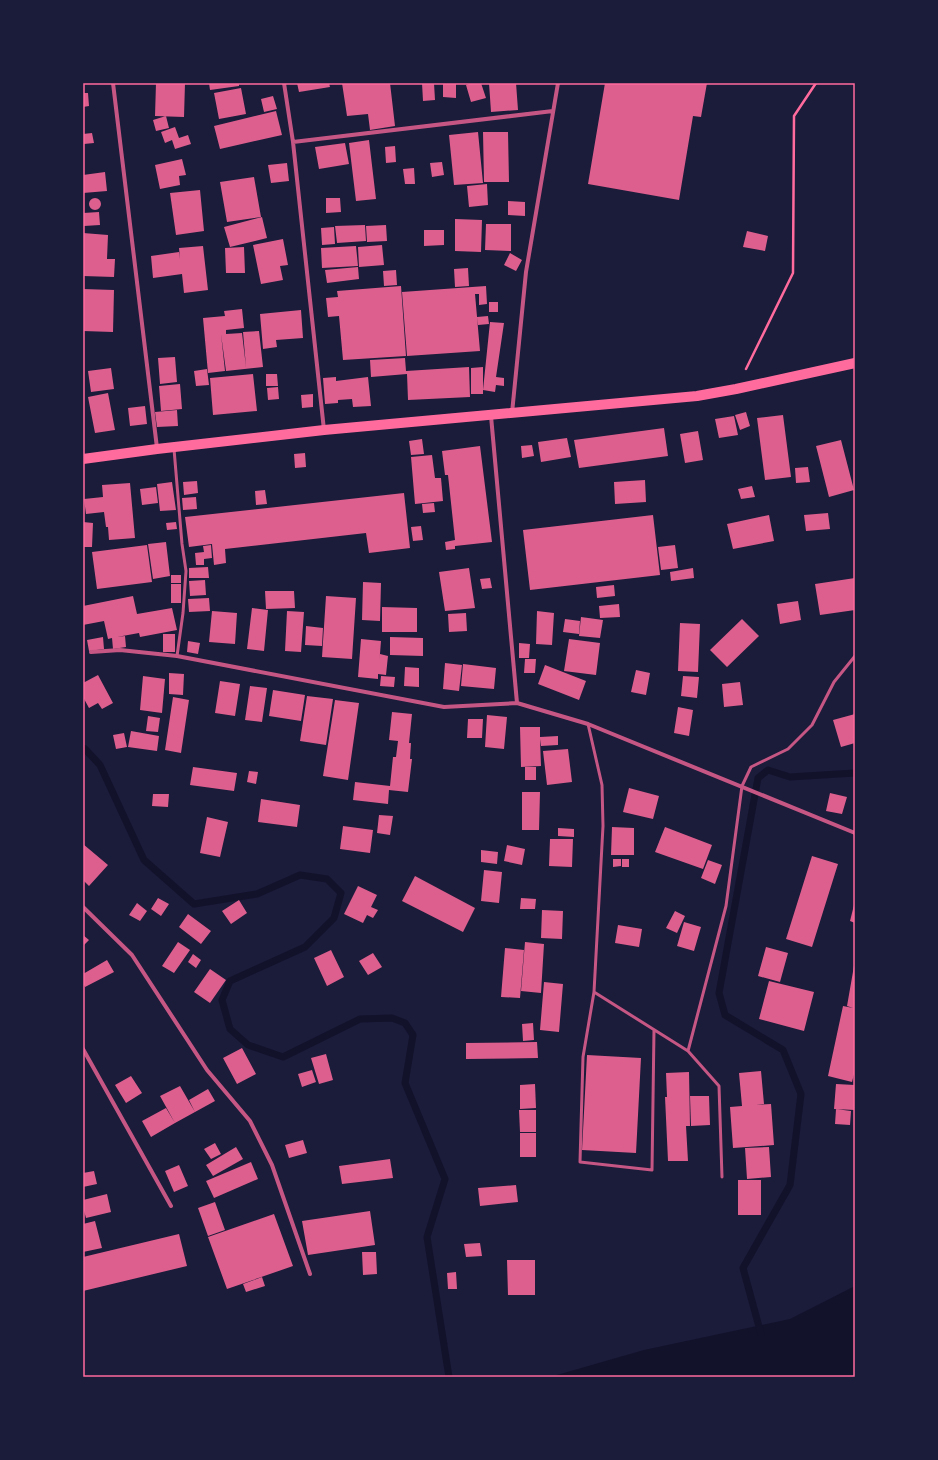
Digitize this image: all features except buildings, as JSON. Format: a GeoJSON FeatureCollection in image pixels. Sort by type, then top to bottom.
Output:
{"type":"FeatureCollection","features":[{"type":"Feature","properties":{"kind":"main road"},"geometry":{"type":"LineString","coordinates":[[83,459],[324,430],[697,396],[855,363]]}},
{"type":"Feature","properties":{"kind":"street"},"geometry":{"type":"LineString","coordinates":[[113,83],[157,449]]}},
{"type":"Feature","properties":{"kind":"street"},"geometry":{"type":"LineString","coordinates":[[284,83],[293,142],[324,430]]}},
{"type":"Feature","properties":{"kind":"street"},"geometry":{"type":"LineString","coordinates":[[512,413],[526,272],[558,83]]}},
{"type":"Feature","properties":{"kind":"street"},"geometry":{"type":"LineString","coordinates":[[293,142],[553,111]]}},
{"type":"Feature","properties":{"kind":"street"},"geometry":{"type":"LineString","coordinates":[[490,415],[517,703]]}},
{"type":"Feature","properties":{"kind":"street"},"geometry":{"type":"LineString","coordinates":[[91,652],[120,650],[177,656],[444,707],[517,703],[588,724],[855,833]]}},
{"type":"Feature","properties":{"kind":"street"},"geometry":{"type":"LineString","coordinates":[[83,907],[132,955],[207,1070],[250,1121],[272,1165],[310,1274]]}},
{"type":"Feature","properties":{"kind":"street"},"geometry":{"type":"LineString","coordinates":[[83,1049],[171,1206]]}},
{"type":"Feature","properties":{"kind":"lane"},"geometry":{"type":"LineString","coordinates":[[174,448],[182,544],[186,571],[183,613],[177,656]]}},
{"type":"Feature","properties":{"kind":"lane"},"geometry":{"type":"LineString","coordinates":[[688,1051],[726,906],[744,787],[751,767],[788,749],[812,725],[834,682],[855,656]]}},
{"type":"Feature","properties":{"kind":"lane"},"geometry":{"type":"LineString","coordinates":[[588,724],[602,785],[604,826],[594,992],[583,1057],[580,1162],[652,1170],[654,1030]]}},
{"type":"Feature","properties":{"kind":"lane"},"geometry":{"type":"LineString","coordinates":[[594,992],[688,1051],[719,1086],[722,1177]]}},
{"type":"Feature","properties":{"kind":"path"},"geometry":{"type":"LineString","coordinates":[[736,389],[793,274],[794,116],[816,83]]}},
{"type":"Feature","properties":{"kind":"shaded area"},"geometry":{"type":"Polygon","coordinates":[[[855,1286],[855,1377],[550,1377],[644,1350],[790,1319],[855,1286]]]}},
{"type":"Feature","properties":{"kind":"waterway"},"geometry":{"type":"LineString","coordinates":[[83,748],[100,765],[144,860],[194,904],[257,894],[300,875],[327,879],[341,893],[334,918],[305,947],[230,981],[222,1000],[230,1029],[248,1045],[283,1057],[360,1019],[392,1018],[405,1023],[413,1035],[405,1083],[445,1179],[427,1237],[449,1377]]}},
{"type":"Feature","properties":{"kind":"waterway"},"geometry":{"type":"LineString","coordinates":[[761,1334],[743,1268],[790,1185],[801,1094],[783,1050],[725,1015],[719,993],[758,778],[768,770],[790,777],[855,773]]}}]}
